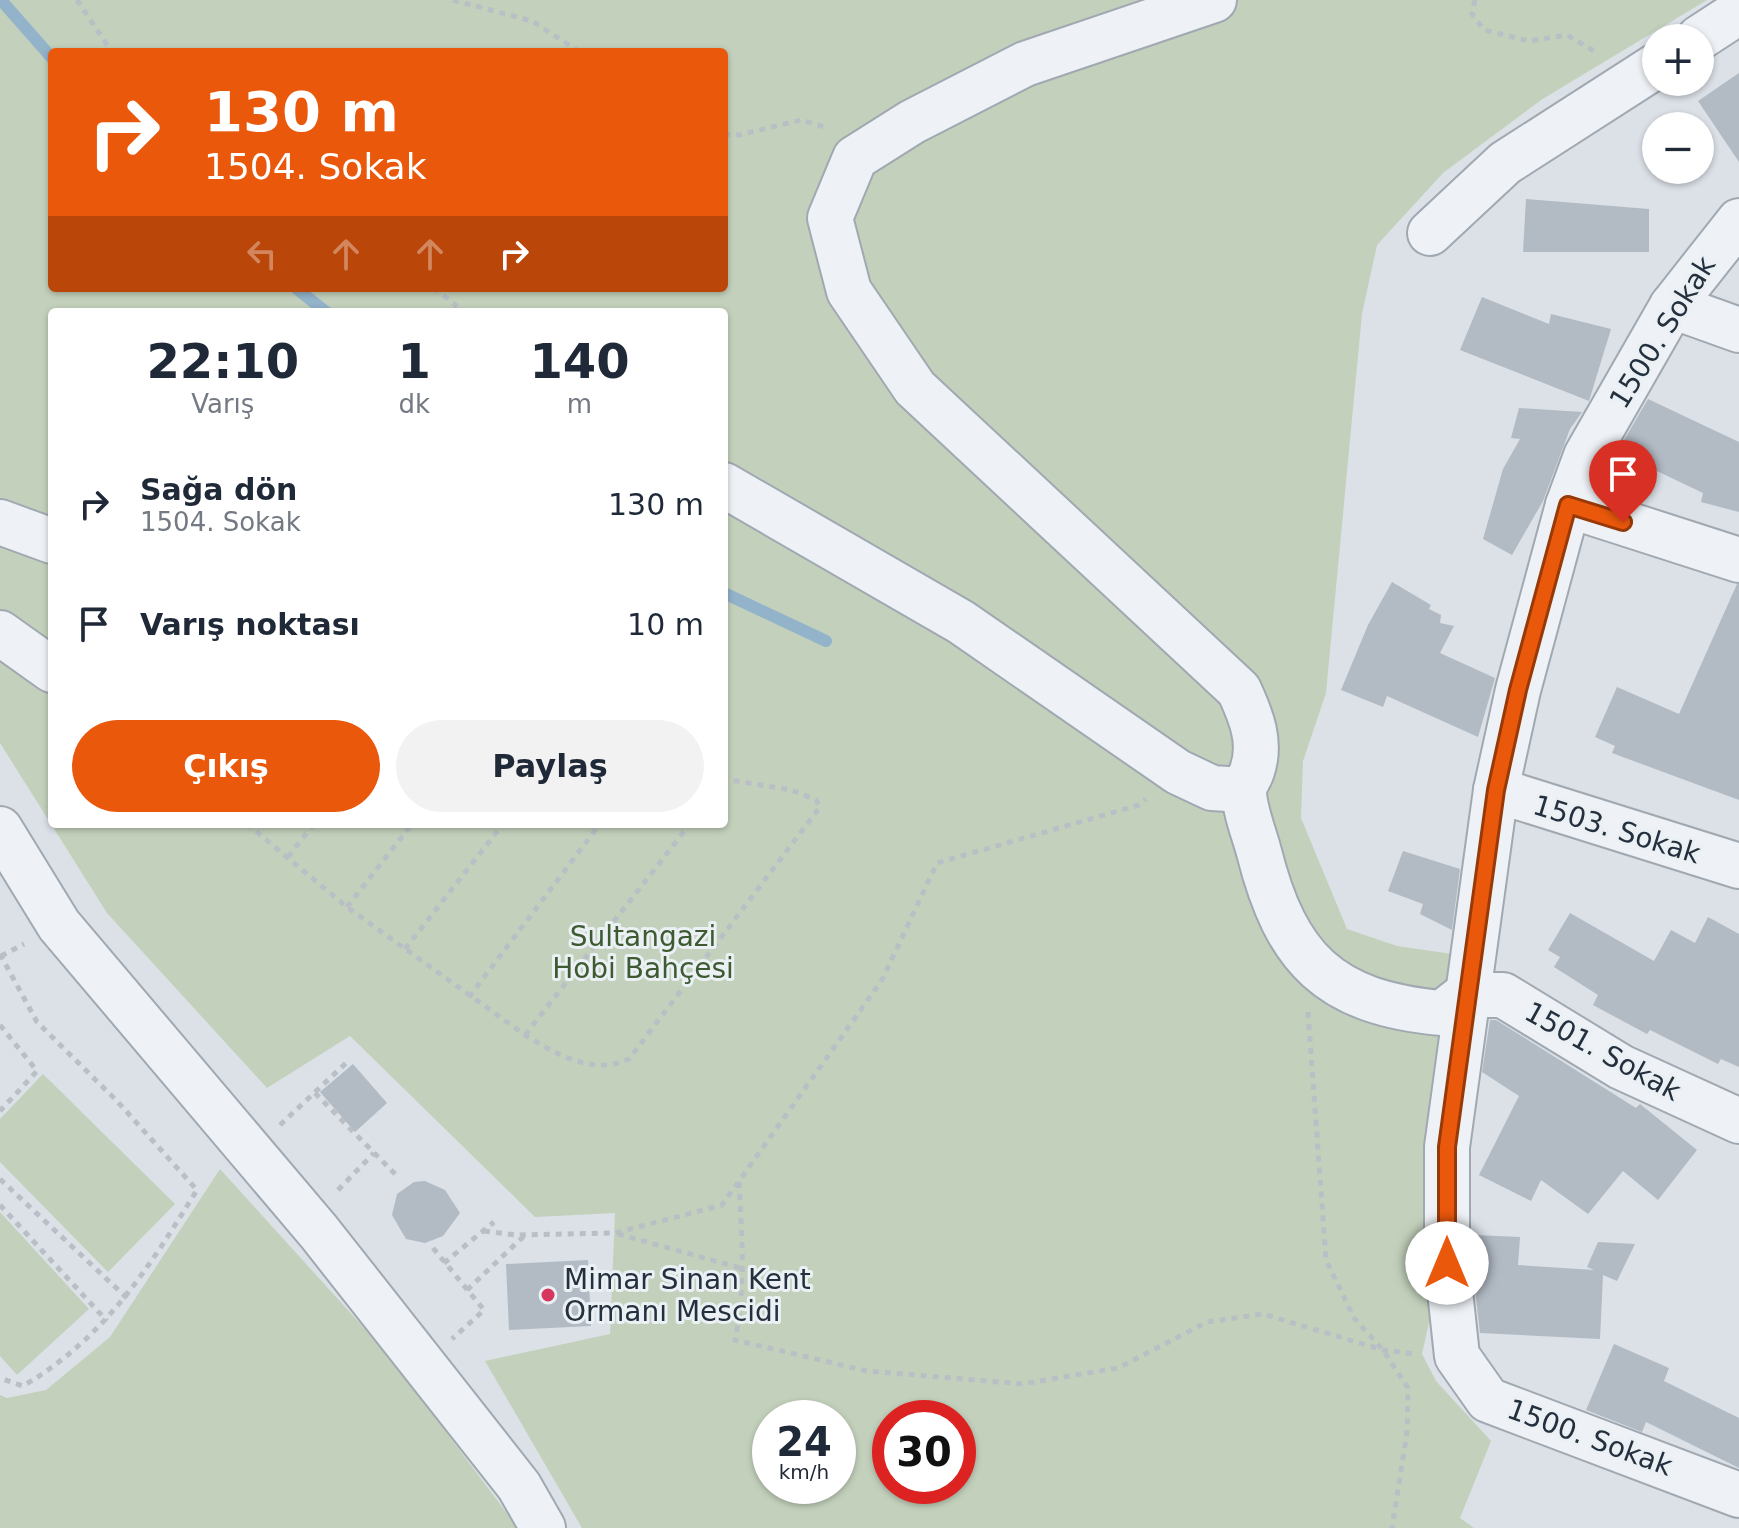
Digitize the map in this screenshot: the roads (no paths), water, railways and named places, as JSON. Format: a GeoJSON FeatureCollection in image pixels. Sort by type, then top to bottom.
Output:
{"type":"FeatureCollection","features":[{"type":"Feature","properties":{"kind":"street"},"geometry":{"type":"LineString","coordinates":[[1214,0],[1025,64],[912,122],[855,158],[830,218],[849,291],[915,388],[1239,690],[1252,718],[1258,751],[1243,790],[1270,895],[1305,959],[1349,992],[1406,1010],[1442,1013],[1465,995]]}},
{"type":"Feature","properties":{"kind":"street"},"geometry":{"type":"LineString","coordinates":[[1714,28],[1739,12]]}},
{"type":"Feature","properties":{"kind":"street"},"geometry":{"type":"LineString","coordinates":[[1430,233],[1505,163],[1642,75]]}},
{"type":"Feature","properties":{"kind":"street","name":"1500. Sokak"},"geometry":{"type":"LineString","coordinates":[[1739,221],[1672,306],[1586,456],[1568,505],[1518,690],[1496,790],[1465,995],[1447,1147],[1447,1263],[1457,1356],[1488,1400],[1739,1495]]}},
{"type":"Feature","properties":{"kind":"street"},"geometry":{"type":"LineString","coordinates":[[1672,306],[1739,330]]}},
{"type":"Feature","properties":{"kind":"street"},"geometry":{"type":"LineString","coordinates":[[728,487],[961,622],[1178,772],[1212,788],[1243,790]]}},
{"type":"Feature","properties":{"kind":"street"},"geometry":{"type":"LineString","coordinates":[[1568,505],[1739,560]]}},
{"type":"Feature","properties":{"kind":"street"},"geometry":{"type":"LineString","coordinates":[[0,522],[48,540]]}},
{"type":"Feature","properties":{"kind":"street"},"geometry":{"type":"LineString","coordinates":[[0,633],[48,667]]}},
{"type":"Feature","properties":{"kind":"street","name":"1503. Sokak"},"geometry":{"type":"LineString","coordinates":[[1496,790],[1739,866]]}},
{"type":"Feature","properties":{"kind":"street"},"geometry":{"type":"LineString","coordinates":[[0,829],[59,925],[308,1220],[519,1486],[543,1528]]}},
{"type":"Feature","properties":{"kind":"street","name":"1501. Sokak"},"geometry":{"type":"LineString","coordinates":[[1465,995],[1503,995],[1621,1067],[1739,1121]]}},
{"type":"Feature","properties":{"kind":"waterway"},"geometry":{"type":"LineString","coordinates":[[1,0],[48,53]]}},
{"type":"Feature","properties":{"kind":"waterway"},"geometry":{"type":"LineString","coordinates":[[301,292],[321,308]]}},
{"type":"Feature","properties":{"kind":"waterway"},"geometry":{"type":"LineString","coordinates":[[728,595],[826,641]]}},
{"type":"Feature","properties":{"kind":"place","name":"Mimar Sinan Kent Ormanı Mescidi"},"geometry":{"type":"Point","coordinates":[548,1295]}},
{"type":"Feature","properties":{"kind":"park label","name":"Sultangazi Hobi Bahçesi"},"geometry":{"type":"Point","coordinates":[643,952]}}]}
